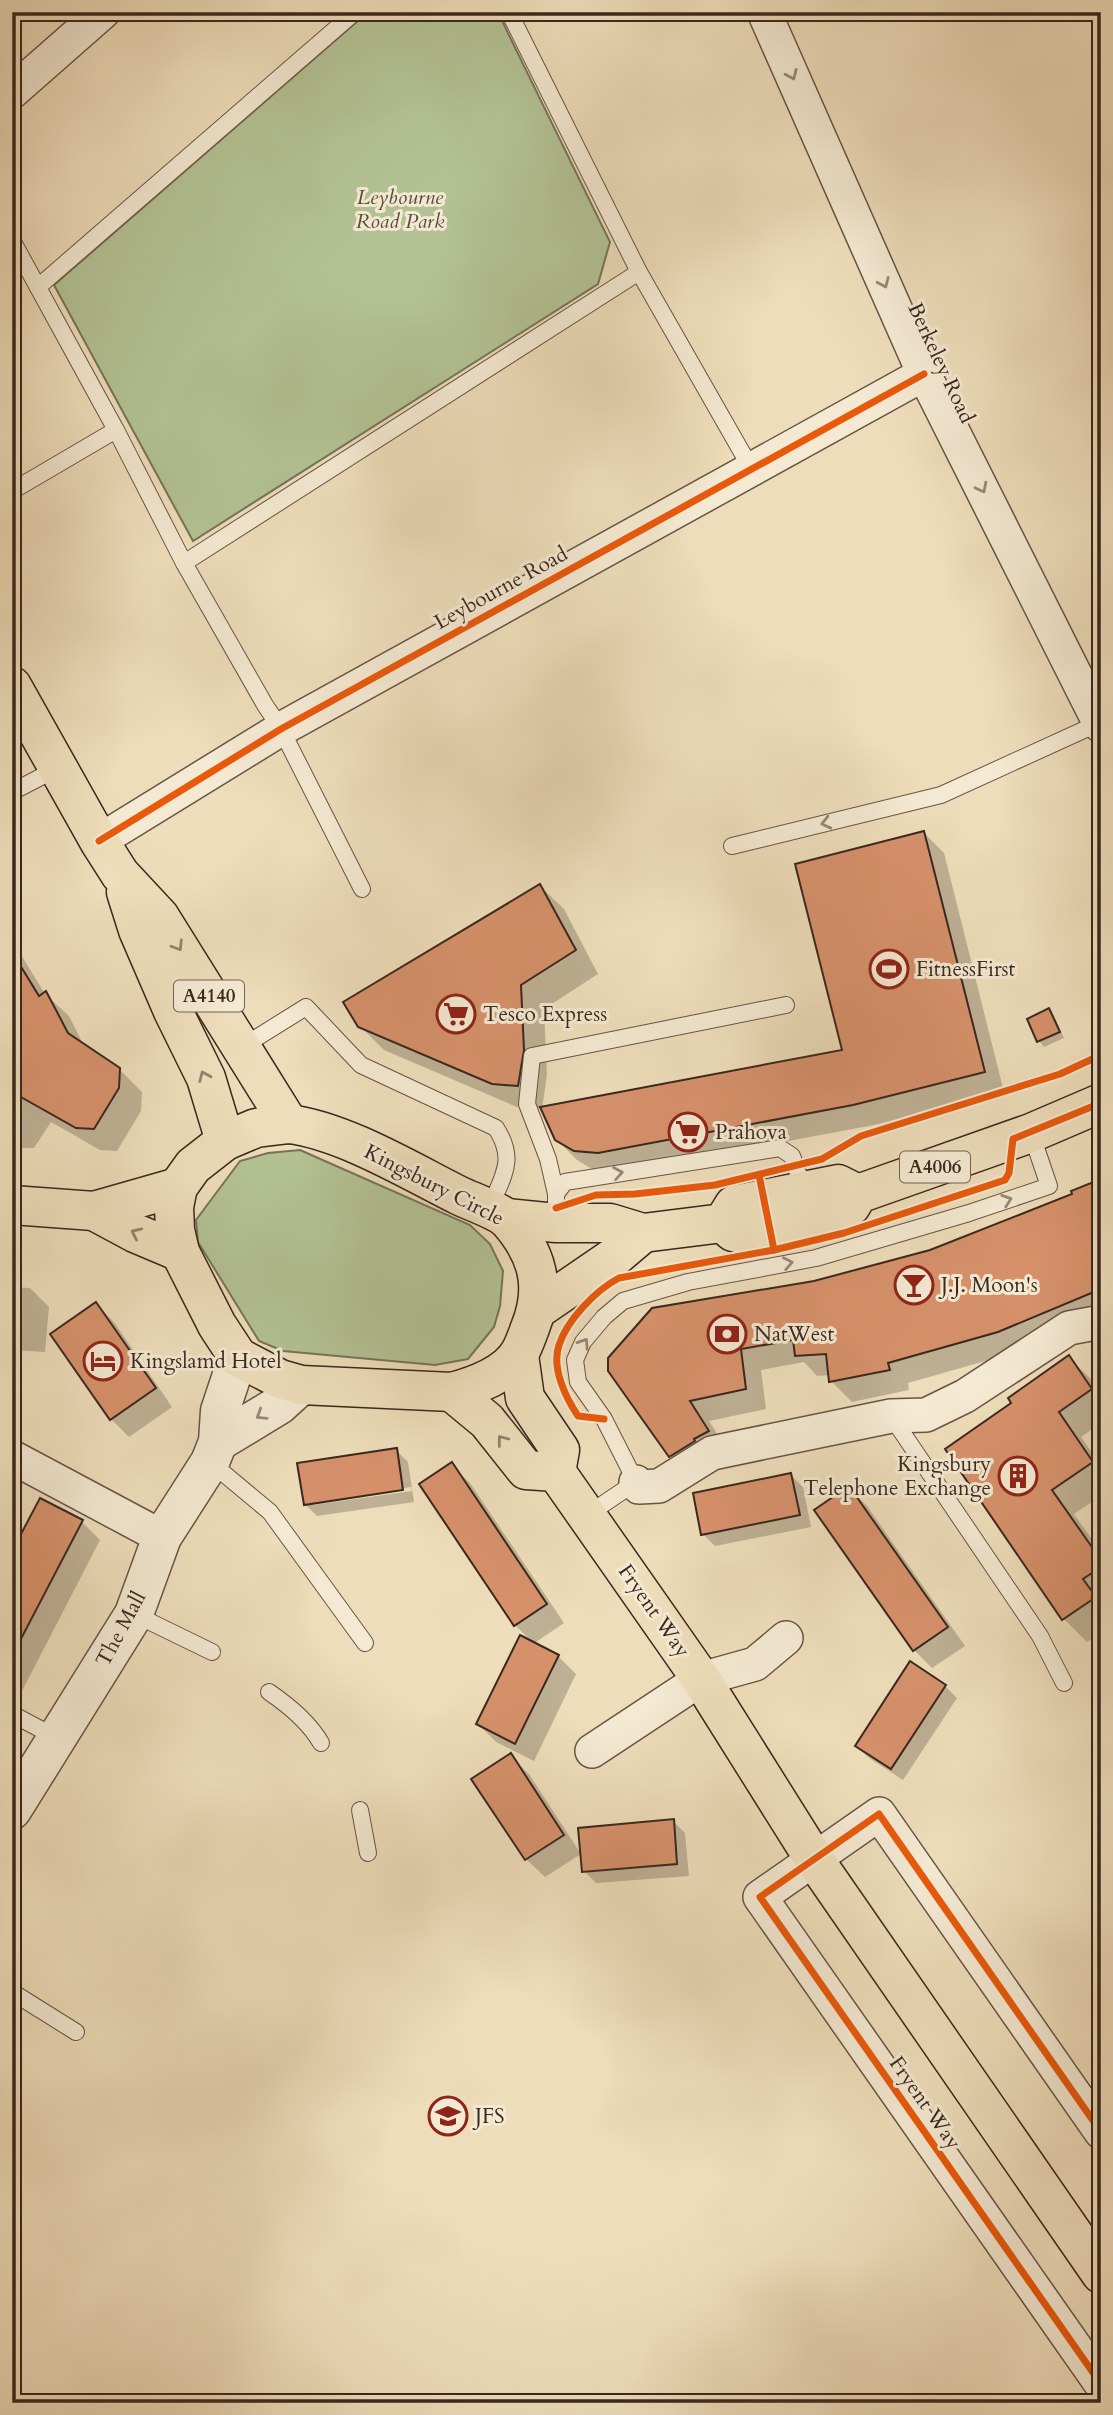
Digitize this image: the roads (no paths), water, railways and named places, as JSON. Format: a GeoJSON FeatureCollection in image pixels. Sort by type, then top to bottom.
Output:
{"type":"FeatureCollection","features":[{"type":"Feature","properties":{"kind":"main road","name":"A4140"},"geometry":{"type":"LineString","coordinates":[[12,686],[99,841],[120,874],[160,917],[289,1124]]}},
{"type":"Feature","properties":{"kind":"main road","name":"A4140"},"geometry":{"type":"LineString","coordinates":[[120,874],[138,930],[206,1078],[225,1141]]}},
{"type":"Feature","properties":{"kind":"main road","name":"A4006"},"geometry":{"type":"LineString","coordinates":[[498,1214],[556,1209],[643,1233],[723,1223],[738,1234],[757,1233],[840,1214],[851,1206],[858,1194],[1031,1133],[1101,1103]]}},
{"type":"Feature","properties":{"kind":"main road","name":"Kingsbury Circle"},"geometry":{"type":"LineString","coordinates":[[178,1187],[193,1166],[225,1141],[256,1128],[289,1124],[310,1127],[342,1138],[498,1214],[533,1254],[538,1280],[538,1309],[519,1355]]}},
{"type":"Feature","properties":{"kind":"main road"},"geometry":{"type":"LineString","coordinates":[[723,1223],[734,1205],[838,1184],[858,1194]]}},
{"type":"Feature","properties":{"kind":"main road"},"geometry":{"type":"LineString","coordinates":[[12,1205],[94,1211],[178,1187],[174,1208],[180,1252],[217,1325],[238,1357],[280,1378],[301,1385],[453,1392],[476,1385],[503,1369],[519,1355]]}},
{"type":"Feature","properties":{"kind":"main road"},"geometry":{"type":"LineString","coordinates":[[94,1211],[135,1233],[180,1252]]}},
{"type":"Feature","properties":{"kind":"main road"},"geometry":{"type":"LineString","coordinates":[[538,1309],[617,1255],[643,1233]]}},
{"type":"Feature","properties":{"kind":"main road"},"geometry":{"type":"LineString","coordinates":[[453,1392],[487,1421],[526,1470],[556,1472],[561,1450],[524,1398],[519,1355]]}},
{"type":"Feature","properties":{"kind":"main road","name":"Fryent Way"},"geometry":{"type":"LineString","coordinates":[[556,1472],[701,1679],[814,1859],[1101,2274]]}},
{"type":"Feature","properties":{"kind":"street"},"geometry":{"type":"LineString","coordinates":[[12,92],[103,12]]}},
{"type":"Feature","properties":{"kind":"street","name":"Berkeley Road"},"geometry":{"type":"LineString","coordinates":[[764,12],[924,374],[1100,724]]}},
{"type":"Feature","properties":{"kind":"street","name":"Leybourne Road"},"geometry":{"type":"LineString","coordinates":[[99,841],[281,729],[924,374]]}},
{"type":"Feature","properties":{"kind":"street"},"geometry":{"type":"LineString","coordinates":[[636,1482],[639,1487],[659,1486],[712,1453],[891,1416],[926,1415],[965,1396],[1069,1328],[1101,1322]]}},
{"type":"Feature","properties":{"kind":"street","name":"The Mall"},"geometry":{"type":"LineString","coordinates":[[214,1452],[220,1411],[238,1357]]}},
{"type":"Feature","properties":{"kind":"street","name":"The Mall"},"geometry":{"type":"LineString","coordinates":[[12,1810],[134,1614],[162,1537],[214,1452],[279,1405],[301,1385]]}},
{"type":"Feature","properties":{"kind":"street"},"geometry":{"type":"LineString","coordinates":[[12,1457],[162,1537]]}},
{"type":"Feature","properties":{"kind":"street"},"geometry":{"type":"LineString","coordinates":[[592,1751],[701,1679],[755,1664],[786,1638]]}},
{"type":"Feature","properties":{"kind":"street"},"geometry":{"type":"LineString","coordinates":[[814,1859],[879,1814],[1101,2132]]}},
{"type":"Feature","properties":{"kind":"street","name":"Fryent Way"},"geometry":{"type":"LineString","coordinates":[[814,1859],[760,1897],[1101,2384]]}},
{"type":"Feature","properties":{"kind":"lane"},"geometry":{"type":"LineString","coordinates":[[38,287],[355,12]]}},
{"type":"Feature","properties":{"kind":"lane"},"geometry":{"type":"LineString","coordinates":[[514,14],[639,272],[752,470]]}},
{"type":"Feature","properties":{"kind":"lane"},"geometry":{"type":"LineString","coordinates":[[12,240],[116,430],[184,564],[281,729],[362,888]]}},
{"type":"Feature","properties":{"kind":"lane"},"geometry":{"type":"LineString","coordinates":[[184,564],[639,272]]}},
{"type":"Feature","properties":{"kind":"lane"},"geometry":{"type":"LineString","coordinates":[[12,491],[116,430]]}},
{"type":"Feature","properties":{"kind":"lane"},"geometry":{"type":"LineString","coordinates":[[732,846],[941,795],[1100,724]]}},
{"type":"Feature","properties":{"kind":"lane"},"geometry":{"type":"LineString","coordinates":[[12,792],[58,768]]}},
{"type":"Feature","properties":{"kind":"lane"},"geometry":{"type":"LineString","coordinates":[[556,1209],[548,1159],[527,1104],[532,1056],[786,1004]]}},
{"type":"Feature","properties":{"kind":"lane"},"geometry":{"type":"LineString","coordinates":[[240,1048],[306,1007],[361,1065],[496,1128],[505,1142],[508,1161],[498,1214]]}},
{"type":"Feature","properties":{"kind":"lane"},"geometry":{"type":"LineString","coordinates":[[587,1516],[636,1482],[604,1419],[578,1382],[575,1360],[583,1342],[623,1300],[688,1282],[816,1258],[969,1213],[1049,1186],[1031,1133]]}},
{"type":"Feature","properties":{"kind":"lane"},"geometry":{"type":"LineString","coordinates":[[556,1209],[565,1182],[780,1148],[792,1156],[804,1191]]}},
{"type":"Feature","properties":{"kind":"lane"},"geometry":{"type":"LineString","coordinates":[[891,1416],[1040,1636],[1065,1683]]}},
{"type":"Feature","properties":{"kind":"lane"},"geometry":{"type":"LineString","coordinates":[[214,1452],[270,1512],[365,1643]]}},
{"type":"Feature","properties":{"kind":"lane"},"geometry":{"type":"LineString","coordinates":[[134,1614],[212,1652]]}},
{"type":"Feature","properties":{"kind":"lane"},"geometry":{"type":"LineString","coordinates":[[269,1692],[287,1705],[321,1743]]}},
{"type":"Feature","properties":{"kind":"lane"},"geometry":{"type":"LineString","coordinates":[[12,1714],[57,1738]]}},
{"type":"Feature","properties":{"kind":"lane"},"geometry":{"type":"LineString","coordinates":[[360,1810],[368,1853]]}},
{"type":"Feature","properties":{"kind":"lane"},"geometry":{"type":"LineString","coordinates":[[12,1992],[76,2032]]}},
{"type":"Feature","properties":{"kind":"place","name":"FitnessFirst"},"geometry":{"type":"Point","coordinates":[889,969]}},
{"type":"Feature","properties":{"kind":"place","name":"Tesco Express"},"geometry":{"type":"Point","coordinates":[456,1014]}},
{"type":"Feature","properties":{"kind":"place","name":"Prahova"},"geometry":{"type":"Point","coordinates":[688,1132]}},
{"type":"Feature","properties":{"kind":"place","name":"J.J. Moon's"},"geometry":{"type":"Point","coordinates":[914,1285]}},
{"type":"Feature","properties":{"kind":"place","name":"NatWest"},"geometry":{"type":"Point","coordinates":[727,1334]}},
{"type":"Feature","properties":{"kind":"place","name":"Kingslamd Hotel"},"geometry":{"type":"Point","coordinates":[103,1361]}},
{"type":"Feature","properties":{"kind":"place","name":"Kingsbury Telephone Exchange"},"geometry":{"type":"Point","coordinates":[1018,1476]}},
{"type":"Feature","properties":{"kind":"place","name":"JFS"},"geometry":{"type":"Point","coordinates":[448,2116]}},
{"type":"Feature","properties":{"kind":"park label","name":"Leybourne Road Park"},"geometry":{"type":"Point","coordinates":[400,209]}}]}
